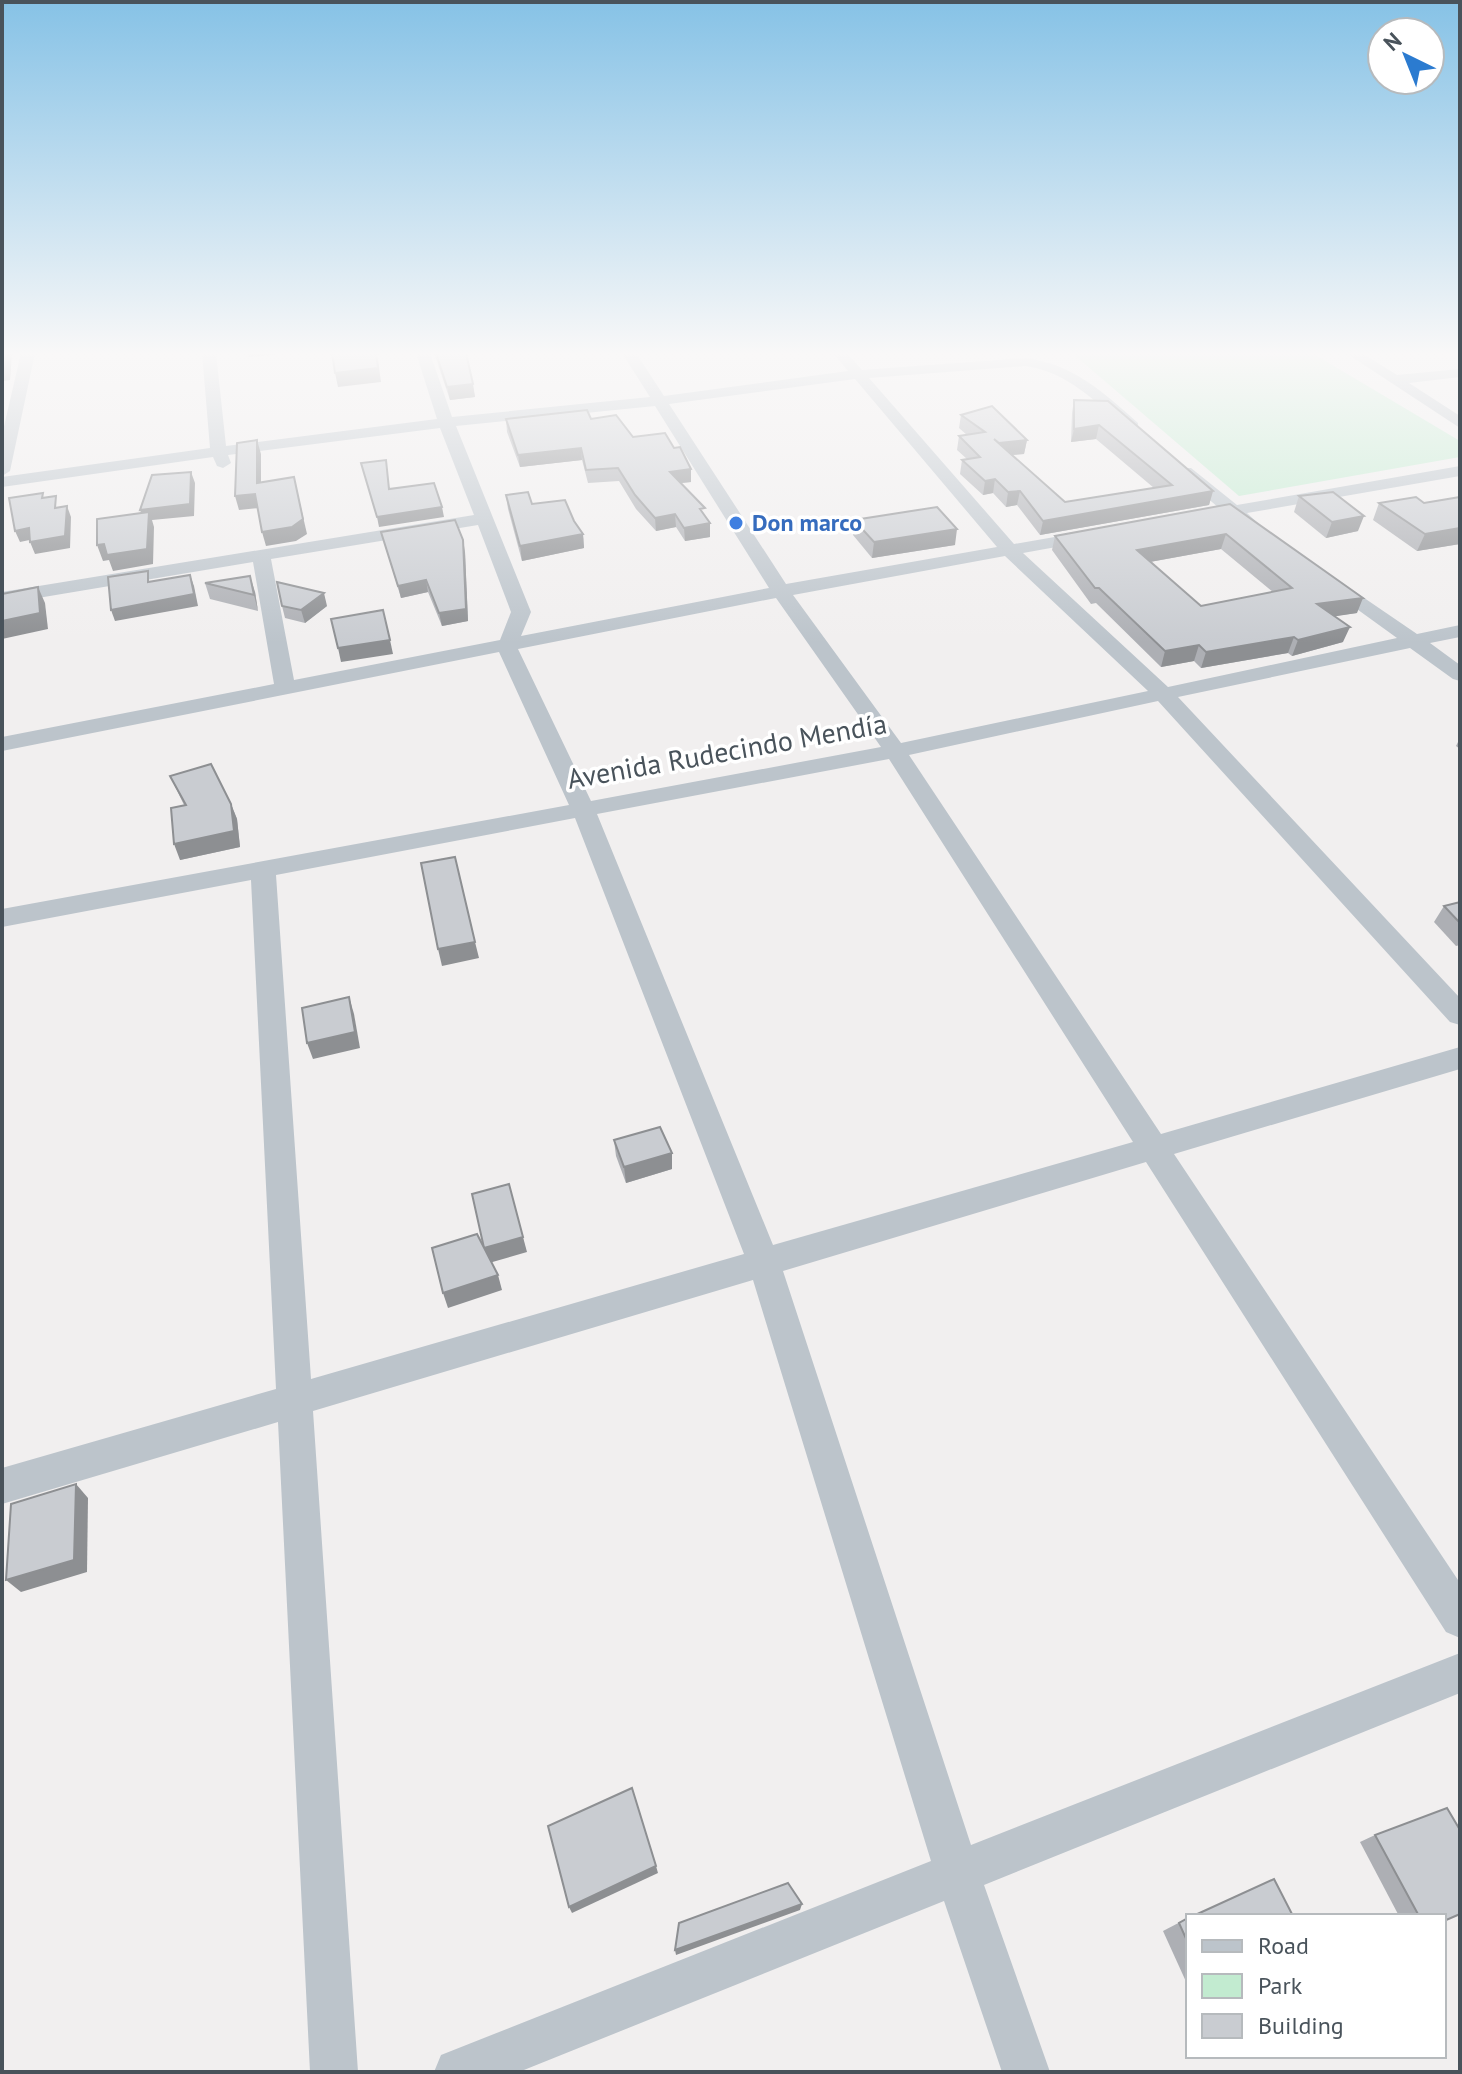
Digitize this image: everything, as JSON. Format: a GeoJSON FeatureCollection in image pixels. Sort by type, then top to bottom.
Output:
{"type":"FeatureCollection","features":[{"type":"Feature","properties":{"kind":"street"},"geometry":{"type":"LineString","coordinates":[[2,471],[7,450]]}},
{"type":"Feature","properties":{"kind":"street"},"geometry":{"type":"LineString","coordinates":[[219,450],[220,456]]}},
{"type":"Feature","properties":{"kind":"street"},"geometry":{"type":"LineString","coordinates":[[2,482],[274,450]]}},
{"type":"Feature","properties":{"kind":"street"},"geometry":{"type":"LineString","coordinates":[[457,450],[521,612],[507,647],[582,807],[764,1264],[957,1872],[1026,2072]]}},
{"type":"Feature","properties":{"kind":"street"},"geometry":{"type":"LineString","coordinates":[[690,450],[781,591],[895,751],[1460,1618]]}},
{"type":"Feature","properties":{"kind":"street"},"geometry":{"type":"LineString","coordinates":[[925,450],[1009,550],[1163,694],[1460,1015]]}},
{"type":"Feature","properties":{"kind":"street"},"geometry":{"type":"LineString","coordinates":[[2,496],[220,456]]}},
{"type":"Feature","properties":{"kind":"street"},"geometry":{"type":"LineString","coordinates":[[1173,461],[1231,511],[1268,537]]}},
{"type":"Feature","properties":{"kind":"street"},"geometry":{"type":"LineString","coordinates":[[1201,516],[1460,471]]}},
{"type":"Feature","properties":{"kind":"street"},"geometry":{"type":"LineString","coordinates":[[2,598],[484,519]]}},
{"type":"Feature","properties":{"kind":"street"},"geometry":{"type":"LineString","coordinates":[[2,744],[781,591],[1113,532]]}},
{"type":"Feature","properties":{"kind":"street"},"geometry":{"type":"LineString","coordinates":[[261,556],[285,688]]}},
{"type":"Feature","properties":{"kind":"street"},"geometry":{"type":"LineString","coordinates":[[1318,572],[1460,675]]}},
{"type":"Feature","properties":{"kind":"street","name":"Avenida Rudecindo Mendía"},"geometry":{"type":"LineString","coordinates":[[2,918],[582,807],[895,751],[1460,631]]}},
{"type":"Feature","properties":{"kind":"street"},"geometry":{"type":"LineString","coordinates":[[263,868],[334,2072]]}},
{"type":"Feature","properties":{"kind":"street"},"geometry":{"type":"LineString","coordinates":[[2,1486],[1460,1058]]}},
{"type":"Feature","properties":{"kind":"street"},"geometry":{"type":"LineString","coordinates":[[458,2072],[1460,1673]]}},
{"type":"Feature","properties":{"kind":"green space"},"geometry":{"type":"Polygon","coordinates":[[[1185,450],[1460,450],[1460,457],[1239,496],[1185,450]]]}},
{"type":"Feature","properties":{"kind":"building"},"geometry":{"type":"Polygon","coordinates":[[[237,450],[257,450],[257,483],[294,477],[303,519],[292,527],[262,532],[255,494],[235,496],[237,450]]]}},
{"type":"Feature","properties":{"kind":"building"},"geometry":{"type":"Polygon","coordinates":[[[516,450],[565,450],[518,455],[516,450]]]}},
{"type":"Feature","properties":{"kind":"building"},"geometry":{"type":"Polygon","coordinates":[[[581,450],[681,450],[691,469],[670,472],[705,508],[700,509],[710,523],[684,528],[675,514],[655,518],[618,468],[586,470],[581,450]]]}},
{"type":"Feature","properties":{"kind":"building"},"geometry":{"type":"Polygon","coordinates":[[[973,450],[1006,450],[1065,502],[1172,485],[1129,450],[1165,450],[1213,491],[1043,521],[1020,491],[1008,492],[995,479],[985,481],[962,460],[980,457],[973,450]]]}},
{"type":"Feature","properties":{"kind":"building"},"geometry":{"type":"Polygon","coordinates":[[[386,460],[389,489],[434,483],[442,507],[377,517],[361,463],[386,460]]]}},
{"type":"Feature","properties":{"kind":"building"},"geometry":{"type":"Polygon","coordinates":[[[191,472],[190,504],[140,510],[152,475],[191,472]]]}},
{"type":"Feature","properties":{"kind":"building"},"geometry":{"type":"Polygon","coordinates":[[[528,492],[532,504],[565,500],[583,534],[520,546],[506,495],[528,492]]]}},
{"type":"Feature","properties":{"kind":"building"},"geometry":{"type":"Polygon","coordinates":[[[1333,492],[1364,516],[1332,522],[1299,496],[1333,492]]]}},
{"type":"Feature","properties":{"kind":"building"},"geometry":{"type":"Polygon","coordinates":[[[43,493],[42,498],[56,496],[55,508],[67,506],[65,536],[30,542],[29,528],[15,531],[9,498],[43,493]]]}},
{"type":"Feature","properties":{"kind":"building"},"geometry":{"type":"Polygon","coordinates":[[[1416,497],[1424,503],[1460,497],[1460,528],[1425,534],[1379,503],[1416,497]]]}},
{"type":"Feature","properties":{"kind":"building"},"geometry":{"type":"Polygon","coordinates":[[[1230,504],[1363,598],[1317,604],[1350,627],[1298,640],[1294,637],[1206,652],[1199,645],[1165,651],[1099,588],[1095,588],[1055,536],[1230,504]],[[1226,534],[1137,550],[1201,606],[1292,588],[1226,534]]]}},
{"type":"Feature","properties":{"kind":"building"},"geometry":{"type":"Polygon","coordinates":[[[937,507],[957,529],[874,542],[854,520],[937,507]]]}},
{"type":"Feature","properties":{"kind":"building"},"geometry":{"type":"Polygon","coordinates":[[[149,512],[147,549],[107,555],[104,544],[97,545],[97,519],[149,512]]]}},
{"type":"Feature","properties":{"kind":"building"},"geometry":{"type":"Polygon","coordinates":[[[455,520],[463,540],[466,609],[439,613],[426,580],[398,586],[381,532],[455,520]]]}},
{"type":"Feature","properties":{"kind":"building"},"geometry":{"type":"Polygon","coordinates":[[[148,571],[148,582],[190,575],[194,594],[111,610],[108,577],[148,571]]]}},
{"type":"Feature","properties":{"kind":"building"},"geometry":{"type":"Polygon","coordinates":[[[250,576],[254,595],[205,583],[250,576]]]}},
{"type":"Feature","properties":{"kind":"building"},"geometry":{"type":"Polygon","coordinates":[[[277,582],[324,593],[301,610],[282,606],[277,582]]]}},
{"type":"Feature","properties":{"kind":"building"},"geometry":{"type":"Polygon","coordinates":[[[38,587],[40,613],[2,621],[2,594],[38,587]]]}},
{"type":"Feature","properties":{"kind":"building"},"geometry":{"type":"Polygon","coordinates":[[[383,610],[390,640],[338,648],[331,619],[383,610]]]}},
{"type":"Feature","properties":{"kind":"building"},"geometry":{"type":"Polygon","coordinates":[[[211,764],[231,804],[234,831],[174,844],[171,808],[186,805],[170,776],[211,764]]]}},
{"type":"Feature","properties":{"kind":"building"},"geometry":{"type":"Polygon","coordinates":[[[455,857],[475,942],[438,949],[421,863],[455,857]]]}},
{"type":"Feature","properties":{"kind":"building"},"geometry":{"type":"Polygon","coordinates":[[[1460,902],[1460,923],[1444,906],[1460,902]]]}},
{"type":"Feature","properties":{"kind":"building"},"geometry":{"type":"Polygon","coordinates":[[[349,997],[355,1032],[307,1043],[302,1008],[349,997]]]}},
{"type":"Feature","properties":{"kind":"building"},"geometry":{"type":"Polygon","coordinates":[[[660,1127],[672,1153],[624,1167],[614,1140],[660,1127]]]}},
{"type":"Feature","properties":{"kind":"building"},"geometry":{"type":"Polygon","coordinates":[[[509,1184],[523,1237],[484,1248],[472,1194],[509,1184]]]}},
{"type":"Feature","properties":{"kind":"building"},"geometry":{"type":"Polygon","coordinates":[[[477,1234],[498,1275],[443,1293],[432,1248],[477,1234]]]}},
{"type":"Feature","properties":{"kind":"building"},"geometry":{"type":"Polygon","coordinates":[[[76,1484],[74,1560],[6,1580],[11,1504],[76,1484]]]}},
{"type":"Feature","properties":{"kind":"building"},"geometry":{"type":"Polygon","coordinates":[[[632,1788],[656,1866],[569,1907],[548,1826],[632,1788]]]}},
{"type":"Feature","properties":{"kind":"building"},"geometry":{"type":"Polygon","coordinates":[[[1447,1808],[1460,1830],[1460,1914],[1446,1920],[1446,1914],[1418,1914],[1375,1835],[1447,1808]]]}},
{"type":"Feature","properties":{"kind":"building"},"geometry":{"type":"Polygon","coordinates":[[[1274,1879],[1292,1914],[1197,1914],[1274,1879]]]}},
{"type":"Feature","properties":{"kind":"building"},"geometry":{"type":"Polygon","coordinates":[[[788,1883],[802,1904],[675,1950],[679,1923],[788,1883]]]}},
{"type":"Feature","properties":{"kind":"building"},"geometry":{"type":"Polygon","coordinates":[[[1186,1919],[1186,1939],[1179,1923],[1186,1919]]]}},
{"type":"Feature","properties":{"kind":"place","name":"Don marco"},"geometry":{"type":"Point","coordinates":[736,523]}}]}
